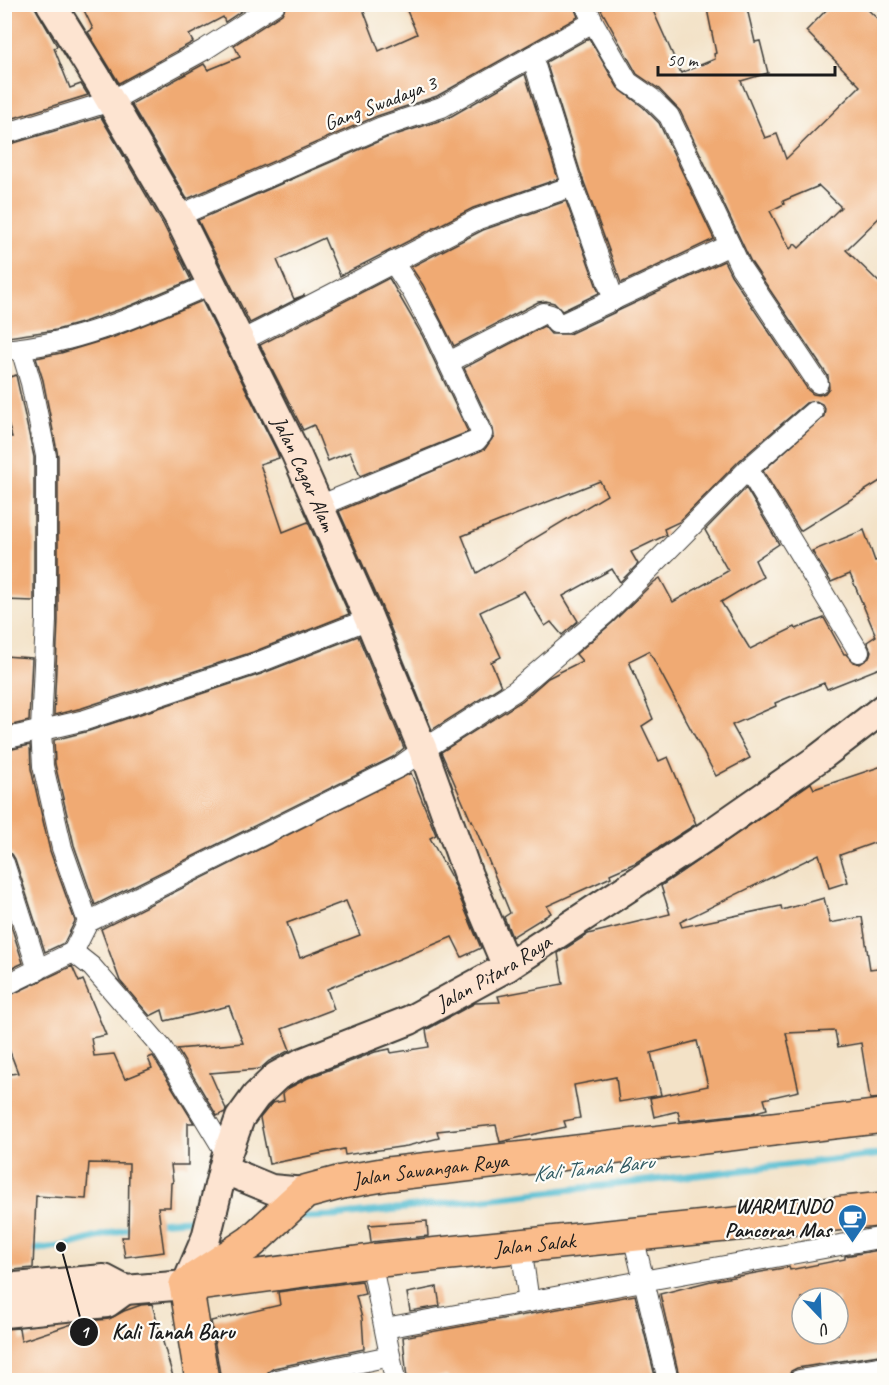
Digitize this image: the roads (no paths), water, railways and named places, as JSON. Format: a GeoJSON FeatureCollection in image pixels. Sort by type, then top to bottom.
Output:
{"type":"FeatureCollection","features":[{"type":"Feature","properties":{"kind":"highway","name":"Jalan Sawangan Raya"},"geometry":{"type":"LineString","coordinates":[[186,1285],[251,1242],[305,1192],[342,1182],[388,1174],[885,1116]]}},
{"type":"Feature","properties":{"kind":"highway","name":"Jalan Salak"},"geometry":{"type":"LineString","coordinates":[[186,1285],[371,1261],[885,1209]]}},
{"type":"Feature","properties":{"kind":"highway"},"geometry":{"type":"LineString","coordinates":[[186,1285],[202,1380]]}},
{"type":"Feature","properties":{"kind":"main road","name":"Jalan Cagar Alam"},"geometry":{"type":"LineString","coordinates":[[51,4],[111,100],[178,216],[296,454],[369,619],[423,750],[468,875],[507,968]]}},
{"type":"Feature","properties":{"kind":"main road","name":"Jalan Pitara Raya"},"geometry":{"type":"LineString","coordinates":[[186,1285],[206,1238],[225,1162],[240,1118],[256,1096],[278,1076],[302,1063],[410,1020],[507,968],[710,834],[819,758],[885,708]]}},
{"type":"Feature","properties":{"kind":"main road"},"geometry":{"type":"LineString","coordinates":[[225,1162],[271,1189],[305,1192]]}},
{"type":"Feature","properties":{"kind":"main road"},"geometry":{"type":"LineString","coordinates":[[4,1288],[104,1279],[125,1290]]}},
{"type":"Feature","properties":{"kind":"main road"},"geometry":{"type":"LineString","coordinates":[[4,1313],[107,1303],[125,1290],[186,1285]]}},
{"type":"Feature","properties":{"kind":"street"},"geometry":{"type":"LineString","coordinates":[[4,134],[111,100],[204,50],[275,4]]}},
{"type":"Feature","properties":{"kind":"street"},"geometry":{"type":"LineString","coordinates":[[589,13],[628,82],[651,98],[669,116],[741,268],[818,382]]}},
{"type":"Feature","properties":{"kind":"street","name":"Gang Swadaya 3"},"geometry":{"type":"LineString","coordinates":[[178,216],[372,131],[442,106],[532,56],[589,13]]}},
{"type":"Feature","properties":{"kind":"street"},"geometry":{"type":"LineString","coordinates":[[532,56],[573,186],[614,300]]}},
{"type":"Feature","properties":{"kind":"street"},"geometry":{"type":"LineString","coordinates":[[241,341],[478,219],[573,186]]}},
{"type":"Feature","properties":{"kind":"street"},"geometry":{"type":"LineString","coordinates":[[448,362],[544,313],[548,313],[560,325],[730,245]]}},
{"type":"Feature","properties":{"kind":"street"},"geometry":{"type":"LineString","coordinates":[[319,506],[480,438],[482,434],[412,291],[393,262]]}},
{"type":"Feature","properties":{"kind":"street"},"geometry":{"type":"LineString","coordinates":[[87,922],[62,848],[43,766],[41,730],[46,620],[46,456],[42,430],[13,349],[96,332],[212,284]]}},
{"type":"Feature","properties":{"kind":"street"},"geometry":{"type":"LineString","coordinates":[[4,986],[74,952],[87,922],[399,767],[515,691],[604,615],[748,469],[813,412]]}},
{"type":"Feature","properties":{"kind":"street"},"geometry":{"type":"LineString","coordinates":[[748,469],[859,652]]}},
{"type":"Feature","properties":{"kind":"street"},"geometry":{"type":"LineString","coordinates":[[4,739],[85,720],[257,663],[369,619]]}},
{"type":"Feature","properties":{"kind":"street"},"geometry":{"type":"LineString","coordinates":[[4,863],[38,970]]}},
{"type":"Feature","properties":{"kind":"street"},"geometry":{"type":"LineString","coordinates":[[74,952],[92,967],[162,1048],[225,1162]]}},
{"type":"Feature","properties":{"kind":"street"},"geometry":{"type":"LineString","coordinates":[[633,1236],[668,1380]]}},
{"type":"Feature","properties":{"kind":"street"},"geometry":{"type":"LineString","coordinates":[[385,1328],[885,1237]]}},
{"type":"Feature","properties":{"kind":"street"},"geometry":{"type":"LineString","coordinates":[[521,1246],[530,1302]]}},
{"type":"Feature","properties":{"kind":"street"},"geometry":{"type":"LineString","coordinates":[[371,1261],[395,1380]]}},
{"type":"Feature","properties":{"kind":"street"},"geometry":{"type":"LineString","coordinates":[[276,1380],[390,1356]]}},
{"type":"Feature","properties":{"kind":"street"},"geometry":{"type":"LineString","coordinates":[[799,1380],[885,1366]]}},
{"type":"Feature","properties":{"kind":"waterway","name":"Kali Tanah Baru"},"geometry":{"type":"LineString","coordinates":[[304,1217],[334,1216],[884,1154]]}},
{"type":"Feature","properties":{"kind":"waterway","name":"Kali Tanah Baru"},"geometry":{"type":"LineString","coordinates":[[153,1222],[205,1219]]}},
{"type":"Feature","properties":{"kind":"waterway","name":"Kali Tanah Baru"},"geometry":{"type":"LineString","coordinates":[[25,1250],[61,1247],[137,1226]]}},
{"type":"Feature","properties":{"kind":"place","name":"WARMINDO Pancoran Mas"},"geometry":{"type":"Point","coordinates":[852,1244]}},
{"type":"Feature","properties":{"kind":"place","name":"Kali Tanah Baru"},"geometry":{"type":"Point","coordinates":[61,1247]}}]}
